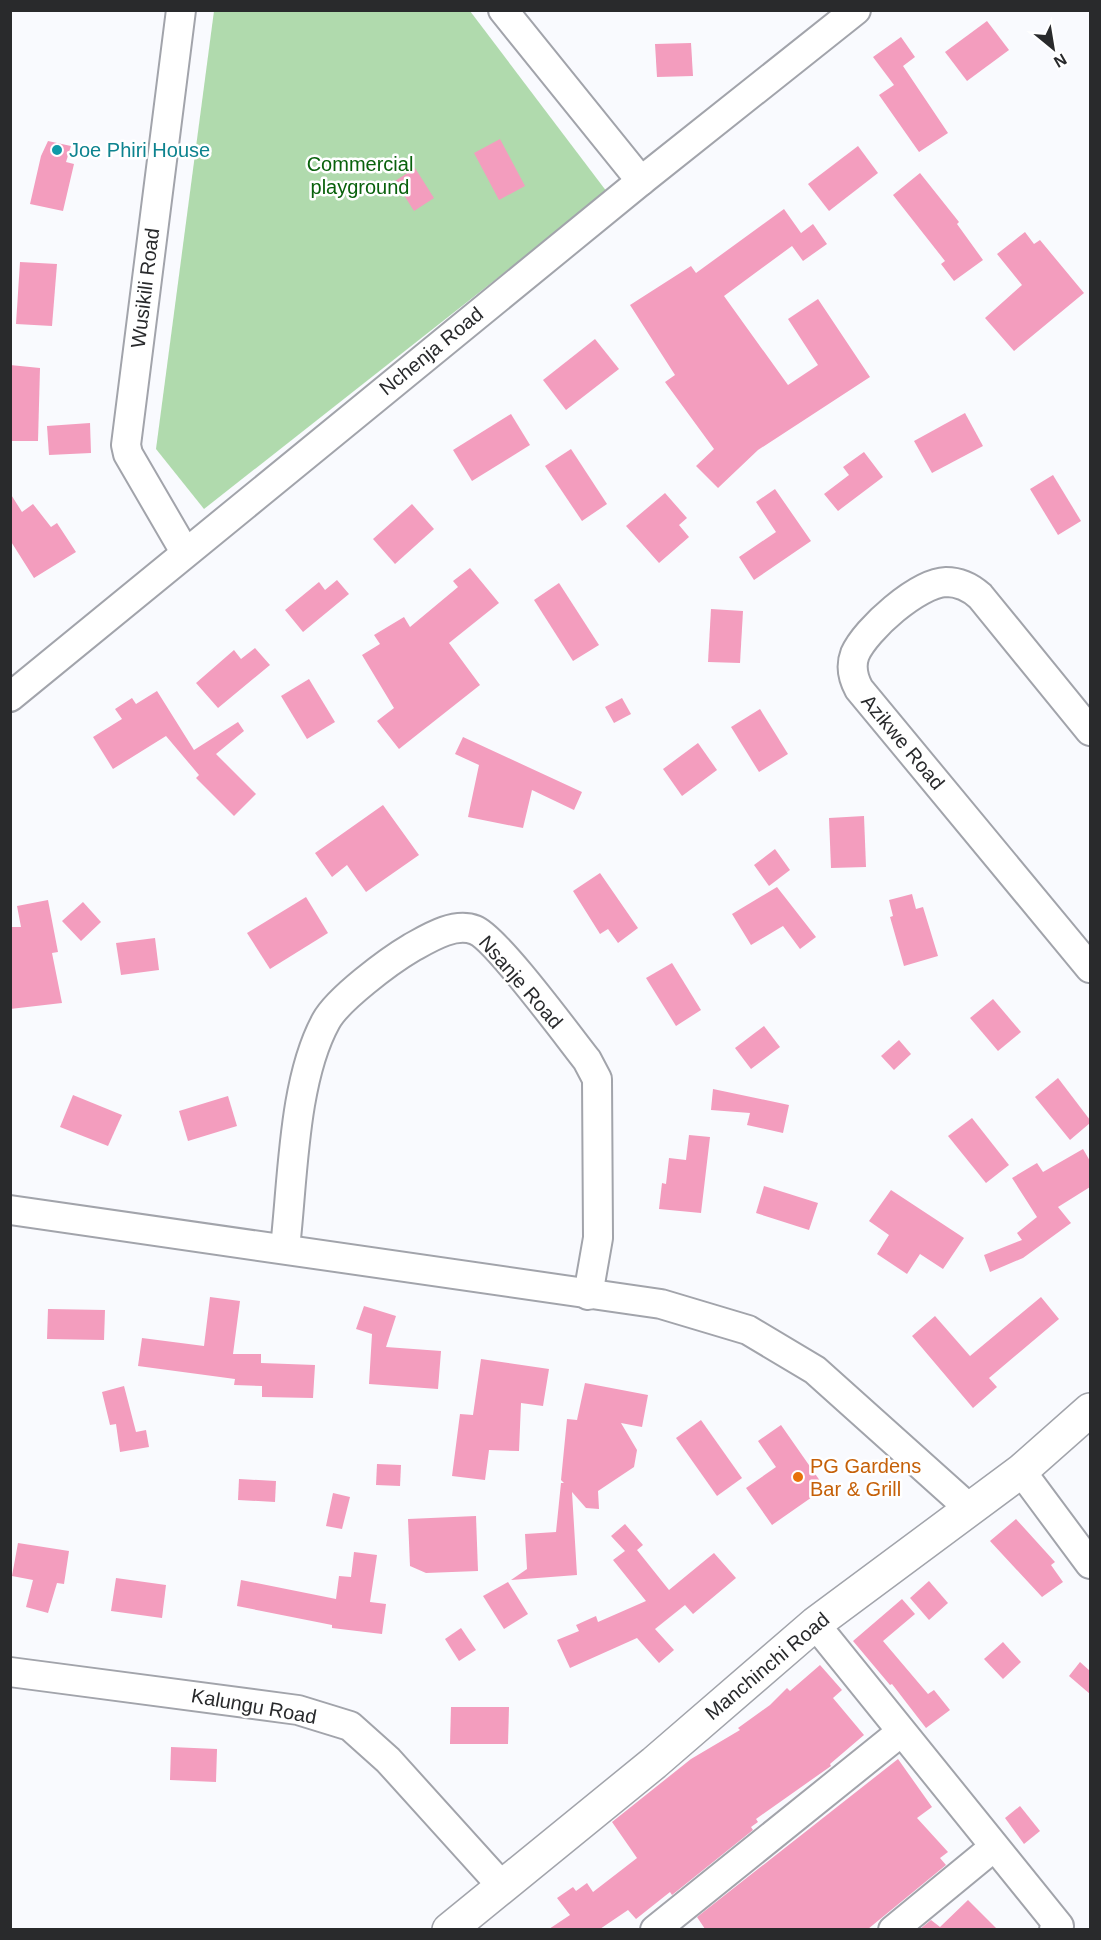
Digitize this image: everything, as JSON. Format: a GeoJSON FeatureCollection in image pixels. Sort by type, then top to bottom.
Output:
{"type":"FeatureCollection","features":[{"type":"Feature","properties":{"kind":"main road","name":"Manchinchi Road"},"geometry":{"type":"LineString","coordinates":[[449,1929],[654,1763],[815,1624],[1021,1471],[1090,1410]]}},
{"type":"Feature","properties":{"kind":"street","name":"Wusikili Road"},"geometry":{"type":"LineString","coordinates":[[181,10],[126,445],[186,552]]}},
{"type":"Feature","properties":{"kind":"street"},"geometry":{"type":"LineString","coordinates":[[503,10],[641,181]]}},
{"type":"Feature","properties":{"kind":"street","name":"Nchenja Road"},"geometry":{"type":"LineString","coordinates":[[10,697],[641,181],[856,10]]}},
{"type":"Feature","properties":{"kind":"street","name":"Azikwe Road"},"geometry":{"type":"LineString","coordinates":[[1090,731],[980,596],[957,583],[944,582],[933,586],[898,606],[862,641],[854,656],[852,675],[859,689],[1090,968]]}},
{"type":"Feature","properties":{"kind":"street","name":"Nsanje Road"},"geometry":{"type":"LineString","coordinates":[[285,1248],[303,1080],[326,1020],[363,983],[404,952],[438,933],[462,928],[474,930],[495,946],[587,1060],[597,1079],[598,1238],[588,1295]]}},
{"type":"Feature","properties":{"kind":"street"},"geometry":{"type":"LineString","coordinates":[[10,1210],[661,1304],[748,1330],[815,1370],[970,1509]]}},
{"type":"Feature","properties":{"kind":"street"},"geometry":{"type":"LineString","coordinates":[[1021,1471],[1090,1564]]}},
{"type":"Feature","properties":{"kind":"street"},"geometry":{"type":"LineString","coordinates":[[815,1624],[1059,1926],[1054,1929]]}},
{"type":"Feature","properties":{"kind":"street","name":"Kalungu Road"},"geometry":{"type":"LineString","coordinates":[[10,1672],[298,1710],[350,1726],[388,1760],[502,1886]]}},
{"type":"Feature","properties":{"kind":"street"},"geometry":{"type":"LineString","coordinates":[[655,1929],[901,1732]]}},
{"type":"Feature","properties":{"kind":"street"},"geometry":{"type":"LineString","coordinates":[[893,1929],[994,1847]]}},
{"type":"Feature","properties":{"kind":"green space","name":"Commercial playground"},"geometry":{"type":"Polygon","coordinates":[[[214,11],[470,11],[607,192],[204,509],[156,449],[214,11]]]}},
{"type":"Feature","properties":{"kind":"building"},"geometry":{"type":"Polygon","coordinates":[[[987,21],[1009,50],[967,81],[945,52],[987,21]]]}},
{"type":"Feature","properties":{"kind":"building"},"geometry":{"type":"Polygon","coordinates":[[[901,37],[915,57],[903,66],[948,133],[919,152],[879,95],[894,85],[873,57],[901,37]]]}},
{"type":"Feature","properties":{"kind":"building"},"geometry":{"type":"Polygon","coordinates":[[[691,43],[693,76],[657,77],[655,44],[691,43]]]}},
{"type":"Feature","properties":{"kind":"building"},"geometry":{"type":"Polygon","coordinates":[[[500,139],[525,186],[499,200],[474,153],[500,139]]]}},
{"type":"Feature","properties":{"kind":"building"},"geometry":{"type":"Polygon","coordinates":[[[48,141],[71,146],[66,162],[74,164],[63,211],[30,204],[41,156],[48,141]]]}},
{"type":"Feature","properties":{"kind":"building"},"geometry":{"type":"Polygon","coordinates":[[[858,146],[878,173],[829,211],[808,184],[858,146]]]}},
{"type":"Feature","properties":{"kind":"building"},"geometry":{"type":"Polygon","coordinates":[[[415,168],[434,198],[414,211],[395,181],[415,168]]]}},
{"type":"Feature","properties":{"kind":"building"},"geometry":{"type":"Polygon","coordinates":[[[920,173],[959,222],[957,224],[983,260],[954,281],[941,264],[945,261],[893,195],[920,173]]]}},
{"type":"Feature","properties":{"kind":"building"},"geometry":{"type":"Polygon","coordinates":[[[784,209],[801,233],[813,224],[827,244],[803,261],[792,246],[724,296],[788,385],[818,365],[788,319],[818,299],[870,377],[758,450],[718,488],[696,466],[714,449],[665,382],[675,375],[630,305],[691,266],[696,273],[784,209]]]}},
{"type":"Feature","properties":{"kind":"building"},"geometry":{"type":"Polygon","coordinates":[[[1025,232],[1034,244],[1040,240],[1084,293],[1014,351],[985,318],[1022,285],[997,254],[1025,232]]]}},
{"type":"Feature","properties":{"kind":"building"},"geometry":{"type":"Polygon","coordinates":[[[20,262],[57,264],[52,326],[16,324],[20,262]]]}},
{"type":"Feature","properties":{"kind":"building"},"geometry":{"type":"Polygon","coordinates":[[[595,339],[619,369],[566,410],[543,380],[595,339]]]}},
{"type":"Feature","properties":{"kind":"building"},"geometry":{"type":"Polygon","coordinates":[[[10,365],[40,368],[38,441],[10,441],[10,365]]]}},
{"type":"Feature","properties":{"kind":"building"},"geometry":{"type":"Polygon","coordinates":[[[965,413],[983,446],[932,473],[914,441],[965,413]]]}},
{"type":"Feature","properties":{"kind":"building"},"geometry":{"type":"Polygon","coordinates":[[[511,414],[530,445],[472,481],[453,450],[511,414]]]}},
{"type":"Feature","properties":{"kind":"building"},"geometry":{"type":"Polygon","coordinates":[[[90,423],[91,453],[49,455],[47,426],[90,423]]]}},
{"type":"Feature","properties":{"kind":"building"},"geometry":{"type":"Polygon","coordinates":[[[571,449],[607,504],[582,521],[545,466],[571,449]]]}},
{"type":"Feature","properties":{"kind":"building"},"geometry":{"type":"Polygon","coordinates":[[[864,452],[883,477],[838,511],[824,494],[849,475],[843,467],[864,452]]]}},
{"type":"Feature","properties":{"kind":"building"},"geometry":{"type":"Polygon","coordinates":[[[1053,475],[1081,521],[1058,535],[1030,489],[1053,475]]]}},
{"type":"Feature","properties":{"kind":"building"},"geometry":{"type":"Polygon","coordinates":[[[775,489],[811,541],[754,580],[739,557],[776,532],[756,502],[775,489]]]}},
{"type":"Feature","properties":{"kind":"building"},"geometry":{"type":"Polygon","coordinates":[[[10,493],[22,512],[33,504],[51,527],[57,523],[76,552],[34,578],[10,540],[10,493]]]}},
{"type":"Feature","properties":{"kind":"building"},"geometry":{"type":"Polygon","coordinates":[[[665,493],[687,518],[679,525],[689,537],[659,563],[626,526],[665,493]]]}},
{"type":"Feature","properties":{"kind":"building"},"geometry":{"type":"Polygon","coordinates":[[[412,504],[434,529],[395,564],[373,539],[412,504]]]}},
{"type":"Feature","properties":{"kind":"building"},"geometry":{"type":"Polygon","coordinates":[[[470,568],[499,603],[449,643],[480,685],[399,749],[377,721],[394,708],[362,655],[380,644],[374,635],[404,617],[410,627],[458,587],[453,581],[470,568]]]}},
{"type":"Feature","properties":{"kind":"building"},"geometry":{"type":"Polygon","coordinates":[[[337,580],[349,594],[303,632],[285,610],[319,582],[325,590],[337,580]]]}},
{"type":"Feature","properties":{"kind":"building"},"geometry":{"type":"Polygon","coordinates":[[[559,583],[599,645],[573,661],[534,600],[559,583]]]}},
{"type":"Feature","properties":{"kind":"building"},"geometry":{"type":"Polygon","coordinates":[[[711,609],[743,611],[740,663],[708,662],[711,609]]]}},
{"type":"Feature","properties":{"kind":"building"},"geometry":{"type":"Polygon","coordinates":[[[255,648],[270,665],[218,708],[196,683],[234,650],[241,659],[255,648]]]}},
{"type":"Feature","properties":{"kind":"building"},"geometry":{"type":"Polygon","coordinates":[[[309,679],[335,722],[307,739],[281,696],[309,679]]]}},
{"type":"Feature","properties":{"kind":"building"},"geometry":{"type":"Polygon","coordinates":[[[157,691],[194,750],[238,722],[244,731],[216,754],[256,794],[234,816],[196,778],[199,775],[166,736],[113,769],[93,737],[122,719],[115,709],[132,698],[136,704],[157,691]]]}},
{"type":"Feature","properties":{"kind":"building"},"geometry":{"type":"Polygon","coordinates":[[[622,698],[631,714],[614,723],[605,707],[622,698]]]}},
{"type":"Feature","properties":{"kind":"building"},"geometry":{"type":"Polygon","coordinates":[[[760,709],[788,754],[759,772],[731,727],[760,709]]]}},
{"type":"Feature","properties":{"kind":"building"},"geometry":{"type":"Polygon","coordinates":[[[463,737],[582,792],[574,810],[532,790],[523,828],[468,817],[479,765],[455,754],[463,737]]]}},
{"type":"Feature","properties":{"kind":"building"},"geometry":{"type":"Polygon","coordinates":[[[698,743],[717,770],[682,796],[663,769],[698,743]]]}},
{"type":"Feature","properties":{"kind":"building"},"geometry":{"type":"Polygon","coordinates":[[[383,805],[419,855],[366,892],[347,865],[332,877],[315,853],[383,805]]]}},
{"type":"Feature","properties":{"kind":"building"},"geometry":{"type":"Polygon","coordinates":[[[864,816],[866,867],[831,868],[829,818],[864,816]]]}},
{"type":"Feature","properties":{"kind":"building"},"geometry":{"type":"Polygon","coordinates":[[[775,849],[790,870],[769,886],[754,865],[775,849]]]}},
{"type":"Feature","properties":{"kind":"building"},"geometry":{"type":"Polygon","coordinates":[[[600,873],[638,928],[618,943],[608,929],[600,934],[573,891],[600,873]]]}},
{"type":"Feature","properties":{"kind":"building"},"geometry":{"type":"Polygon","coordinates":[[[777,887],[816,937],[800,949],[783,926],[751,945],[732,914],[777,887]]]}},
{"type":"Feature","properties":{"kind":"building"},"geometry":{"type":"Polygon","coordinates":[[[912,894],[916,909],[923,907],[938,956],[904,966],[890,917],[893,916],[889,900],[912,894]]]}},
{"type":"Feature","properties":{"kind":"building"},"geometry":{"type":"Polygon","coordinates":[[[306,897],[328,933],[270,969],[247,933],[306,897]]]}},
{"type":"Feature","properties":{"kind":"building"},"geometry":{"type":"Polygon","coordinates":[[[48,900],[58,952],[52,953],[62,1003],[10,1009],[10,927],[21,927],[17,906],[48,900]]]}},
{"type":"Feature","properties":{"kind":"building"},"geometry":{"type":"Polygon","coordinates":[[[83,902],[101,922],[81,941],[62,921],[83,902]]]}},
{"type":"Feature","properties":{"kind":"building"},"geometry":{"type":"Polygon","coordinates":[[[155,938],[159,970],[121,975],[116,943],[155,938]]]}},
{"type":"Feature","properties":{"kind":"building"},"geometry":{"type":"Polygon","coordinates":[[[672,963],[701,1010],[676,1026],[646,978],[672,963]]]}},
{"type":"Feature","properties":{"kind":"building"},"geometry":{"type":"Polygon","coordinates":[[[993,999],[1021,1032],[998,1051],[970,1018],[993,999]]]}},
{"type":"Feature","properties":{"kind":"building"},"geometry":{"type":"Polygon","coordinates":[[[764,1026],[780,1047],[751,1069],[735,1048],[764,1026]]]}},
{"type":"Feature","properties":{"kind":"building"},"geometry":{"type":"Polygon","coordinates":[[[899,1040],[911,1054],[894,1070],[881,1056],[899,1040]]]}},
{"type":"Feature","properties":{"kind":"building"},"geometry":{"type":"Polygon","coordinates":[[[1058,1078],[1090,1120],[1090,1123],[1070,1140],[1035,1097],[1058,1078]]]}},
{"type":"Feature","properties":{"kind":"building"},"geometry":{"type":"Polygon","coordinates":[[[713,1089],[789,1105],[783,1133],[747,1125],[750,1113],[711,1110],[713,1089]]]}},
{"type":"Feature","properties":{"kind":"building"},"geometry":{"type":"Polygon","coordinates":[[[73,1095],[122,1115],[108,1146],[60,1127],[73,1095]]]}},
{"type":"Feature","properties":{"kind":"building"},"geometry":{"type":"Polygon","coordinates":[[[228,1096],[237,1126],[188,1141],[179,1111],[228,1096]]]}},
{"type":"Feature","properties":{"kind":"building"},"geometry":{"type":"Polygon","coordinates":[[[972,1118],[1009,1165],[986,1183],[948,1136],[972,1118]]]}},
{"type":"Feature","properties":{"kind":"building"},"geometry":{"type":"Polygon","coordinates":[[[689,1135],[710,1137],[701,1213],[659,1209],[662,1183],[666,1184],[669,1158],[686,1160],[689,1135]]]}},
{"type":"Feature","properties":{"kind":"building"},"geometry":{"type":"Polygon","coordinates":[[[1083,1149],[1090,1161],[1090,1187],[1058,1207],[1071,1223],[1023,1258],[990,1272],[984,1255],[1022,1240],[1017,1233],[1037,1217],[1012,1178],[1037,1163],[1043,1172],[1083,1149]]]}},
{"type":"Feature","properties":{"kind":"building"},"geometry":{"type":"Polygon","coordinates":[[[764,1186],[818,1203],[809,1230],[756,1213],[764,1186]]]}},
{"type":"Feature","properties":{"kind":"building"},"geometry":{"type":"Polygon","coordinates":[[[891,1190],[964,1238],[943,1269],[920,1254],[907,1274],[877,1254],[889,1235],[869,1221],[891,1190]]]}},
{"type":"Feature","properties":{"kind":"building"},"geometry":{"type":"Polygon","coordinates":[[[210,1297],[240,1301],[233,1354],[261,1354],[261,1363],[315,1365],[313,1398],[262,1397],[262,1386],[234,1385],[235,1379],[138,1366],[142,1338],[204,1346],[210,1297]]]}},
{"type":"Feature","properties":{"kind":"building"},"geometry":{"type":"Polygon","coordinates":[[[1041,1297],[1059,1319],[989,1378],[997,1387],[973,1408],[912,1336],[935,1316],[970,1356],[1041,1297]]]}},
{"type":"Feature","properties":{"kind":"building"},"geometry":{"type":"Polygon","coordinates":[[[364,1306],[396,1316],[386,1347],[441,1351],[438,1389],[369,1384],[372,1334],[356,1329],[364,1306]]]}},
{"type":"Feature","properties":{"kind":"building"},"geometry":{"type":"Polygon","coordinates":[[[48,1309],[105,1310],[104,1340],[47,1339],[48,1309]]]}},
{"type":"Feature","properties":{"kind":"building"},"geometry":{"type":"Polygon","coordinates":[[[481,1359],[549,1369],[543,1406],[521,1403],[519,1451],[489,1450],[485,1480],[452,1476],[460,1414],[473,1415],[481,1359]]]}},
{"type":"Feature","properties":{"kind":"building"},"geometry":{"type":"Polygon","coordinates":[[[585,1383],[648,1395],[642,1427],[621,1423],[637,1450],[634,1467],[598,1491],[599,1509],[586,1508],[572,1492],[577,1575],[511,1580],[527,1569],[525,1534],[556,1532],[561,1483],[564,1483],[561,1480],[567,1419],[577,1420],[585,1383]]]}},
{"type":"Feature","properties":{"kind":"building"},"geometry":{"type":"Polygon","coordinates":[[[124,1386],[136,1432],[146,1430],[149,1447],[120,1452],[116,1424],[110,1425],[102,1392],[124,1386]]]}},
{"type":"Feature","properties":{"kind":"building"},"geometry":{"type":"Polygon","coordinates":[[[701,1420],[742,1478],[717,1496],[676,1438],[701,1420]]]}},
{"type":"Feature","properties":{"kind":"building","name":"PG Gardens Bar & Grill"},"geometry":{"type":"Polygon","coordinates":[[[781,1425],[825,1488],[772,1525],[746,1488],[776,1467],[758,1441],[781,1425]]]}},
{"type":"Feature","properties":{"kind":"building"},"geometry":{"type":"Polygon","coordinates":[[[377,1464],[401,1465],[400,1486],[376,1485],[377,1464]]]}},
{"type":"Feature","properties":{"kind":"building"},"geometry":{"type":"Polygon","coordinates":[[[239,1479],[276,1481],[275,1502],[238,1500],[239,1479]]]}},
{"type":"Feature","properties":{"kind":"building"},"geometry":{"type":"Polygon","coordinates":[[[333,1493],[350,1497],[342,1529],[326,1526],[333,1493]]]}},
{"type":"Feature","properties":{"kind":"building"},"geometry":{"type":"Polygon","coordinates":[[[476,1516],[478,1571],[426,1573],[410,1566],[408,1519],[476,1516]]]}},
{"type":"Feature","properties":{"kind":"building"},"geometry":{"type":"Polygon","coordinates":[[[1016,1519],[1055,1562],[1051,1565],[1063,1582],[1042,1597],[990,1541],[1016,1519]]]}},
{"type":"Feature","properties":{"kind":"building"},"geometry":{"type":"Polygon","coordinates":[[[625,1524],[643,1545],[637,1550],[669,1590],[714,1553],[736,1578],[693,1614],[685,1605],[655,1629],[674,1650],[659,1663],[637,1638],[570,1668],[557,1640],[579,1631],[576,1625],[596,1616],[598,1622],[646,1601],[613,1560],[625,1551],[611,1536],[625,1524]]]}},
{"type":"Feature","properties":{"kind":"building"},"geometry":{"type":"Polygon","coordinates":[[[18,1543],[69,1551],[64,1584],[57,1583],[48,1613],[26,1607],[33,1580],[12,1576],[18,1543]]]}},
{"type":"Feature","properties":{"kind":"building"},"geometry":{"type":"Polygon","coordinates":[[[354,1552],[377,1555],[370,1602],[386,1604],[382,1634],[332,1628],[332,1625],[237,1606],[241,1580],[336,1599],[339,1576],[351,1577],[354,1552]]]}},
{"type":"Feature","properties":{"kind":"building"},"geometry":{"type":"Polygon","coordinates":[[[116,1578],[166,1585],[162,1618],[111,1611],[116,1578]]]}},
{"type":"Feature","properties":{"kind":"building"},"geometry":{"type":"Polygon","coordinates":[[[929,1581],[948,1603],[929,1620],[910,1598],[929,1581]]]}},
{"type":"Feature","properties":{"kind":"building"},"geometry":{"type":"Polygon","coordinates":[[[508,1582],[528,1614],[504,1629],[483,1596],[508,1582]]]}},
{"type":"Feature","properties":{"kind":"building"},"geometry":{"type":"Polygon","coordinates":[[[902,1599],[915,1614],[883,1641],[928,1694],[934,1690],[950,1710],[926,1728],[892,1684],[890,1685],[853,1641],[902,1599]]]}},
{"type":"Feature","properties":{"kind":"building"},"geometry":{"type":"Polygon","coordinates":[[[461,1628],[476,1650],[459,1661],[445,1639],[461,1628]]]}},
{"type":"Feature","properties":{"kind":"building"},"geometry":{"type":"Polygon","coordinates":[[[1003,1642],[1021,1662],[1003,1679],[984,1659],[1003,1642]]]}},
{"type":"Feature","properties":{"kind":"building"},"geometry":{"type":"Polygon","coordinates":[[[1080,1662],[1090,1671],[1090,1694],[1069,1676],[1080,1662]]]}},
{"type":"Feature","properties":{"kind":"building"},"geometry":{"type":"Polygon","coordinates":[[[820,1665],[842,1690],[833,1698],[864,1735],[830,1764],[831,1766],[756,1819],[758,1822],[751,1827],[753,1830],[672,1895],[670,1892],[636,1919],[628,1910],[600,1929],[549,1929],[570,1915],[557,1898],[573,1887],[576,1891],[587,1883],[593,1892],[637,1858],[612,1822],[691,1759],[740,1730],[738,1728],[770,1705],[787,1688],[790,1691],[820,1665]]]}},
{"type":"Feature","properties":{"kind":"building"},"geometry":{"type":"Polygon","coordinates":[[[451,1707],[509,1707],[508,1744],[450,1744],[451,1707]]]}},
{"type":"Feature","properties":{"kind":"building"},"geometry":{"type":"Polygon","coordinates":[[[171,1747],[217,1749],[216,1782],[170,1780],[171,1747]]]}},
{"type":"Feature","properties":{"kind":"building"},"geometry":{"type":"Polygon","coordinates":[[[898,1759],[932,1807],[917,1818],[948,1852],[940,1858],[946,1865],[868,1929],[705,1929],[697,1917],[898,1759]]]}},
{"type":"Feature","properties":{"kind":"building"},"geometry":{"type":"Polygon","coordinates":[[[1020,1806],[1040,1831],[1024,1844],[1005,1818],[1020,1806]]]}},
{"type":"Feature","properties":{"kind":"building"},"geometry":{"type":"Polygon","coordinates":[[[968,1900],[997,1929],[920,1929],[931,1920],[940,1927],[968,1900]]]}},
{"type":"Feature","properties":{"kind":"place","name":"Joe Phiri House"},"geometry":{"type":"Point","coordinates":[57,150]}},
{"type":"Feature","properties":{"kind":"place","name":"PG Gardens Bar & Grill"},"geometry":{"type":"Point","coordinates":[798,1477]}}]}
